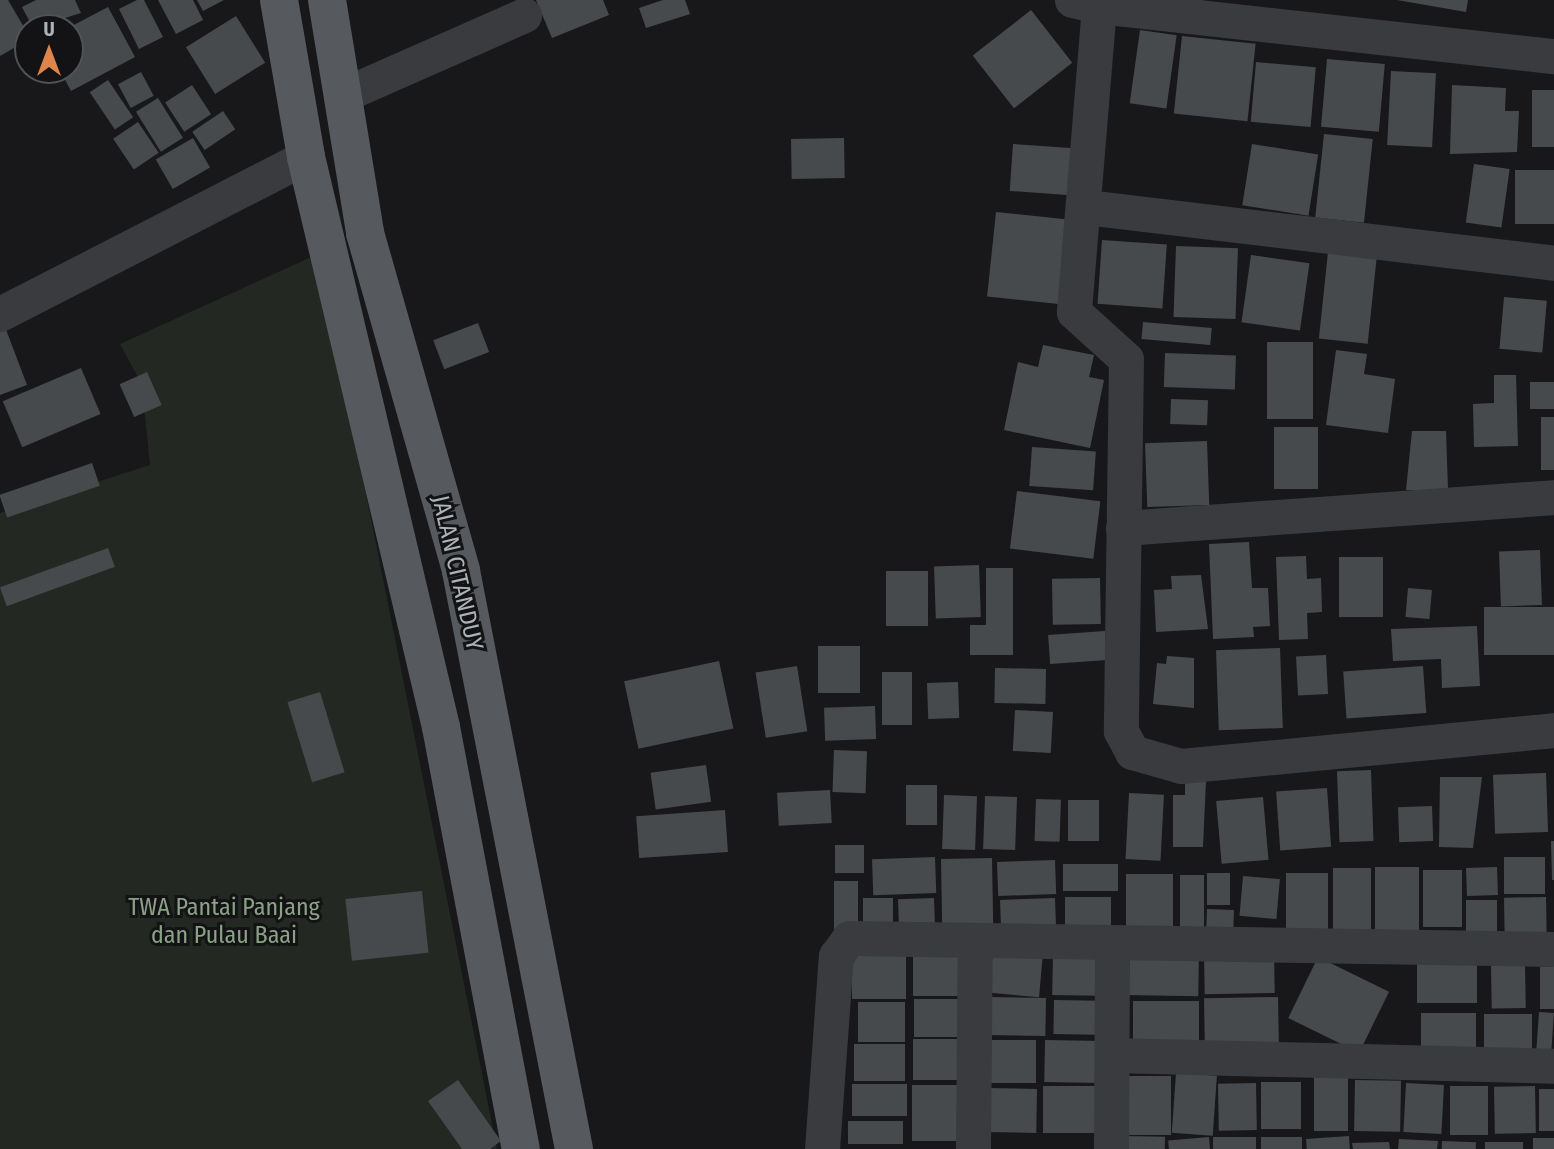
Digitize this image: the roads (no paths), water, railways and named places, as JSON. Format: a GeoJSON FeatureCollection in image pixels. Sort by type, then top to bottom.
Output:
{"type":"FeatureCollection","features":[{"type":"Feature","properties":{"kind":"main road","name":"JALAN CITANDUY"},"geometry":{"type":"LineString","coordinates":[[279,0],[306,156],[441,727],[521,1149]]}},
{"type":"Feature","properties":{"kind":"main road","name":"JALAN CITANDUY"},"geometry":{"type":"LineString","coordinates":[[327,0],[365,233],[461,571],[575,1149]]}},
{"type":"Feature","properties":{"kind":"street"},"geometry":{"type":"LineString","coordinates":[[1554,56],[1086,3],[1086,207],[1074,312],[1126,359],[1121,731],[1132,752],[1149,762],[1181,766],[1554,730]]}},
{"type":"Feature","properties":{"kind":"street"},"geometry":{"type":"LineString","coordinates":[[343,95],[523,15]]}},
{"type":"Feature","properties":{"kind":"street"},"geometry":{"type":"LineString","coordinates":[[0,314],[306,156]]}},
{"type":"Feature","properties":{"kind":"street"},"geometry":{"type":"LineString","coordinates":[[1086,207],[1554,263]]}},
{"type":"Feature","properties":{"kind":"street"},"geometry":{"type":"LineString","coordinates":[[1123,528],[1554,497]]}},
{"type":"Feature","properties":{"kind":"street"},"geometry":{"type":"LineString","coordinates":[[822,1149],[840,945],[849,938],[1554,949]]}},
{"type":"Feature","properties":{"kind":"street"},"geometry":{"type":"LineString","coordinates":[[973,1149],[975,940]]}},
{"type":"Feature","properties":{"kind":"street"},"geometry":{"type":"LineString","coordinates":[[1111,1149],[1112,942]]}},
{"type":"Feature","properties":{"kind":"street"},"geometry":{"type":"LineString","coordinates":[[1113,1055],[1554,1066]]}},
{"type":"Feature","properties":{"kind":"park label","name":"TWA Pantai Panjang dan Pulau Baai"},"geometry":{"type":"Point","coordinates":[224,922]}}]}
